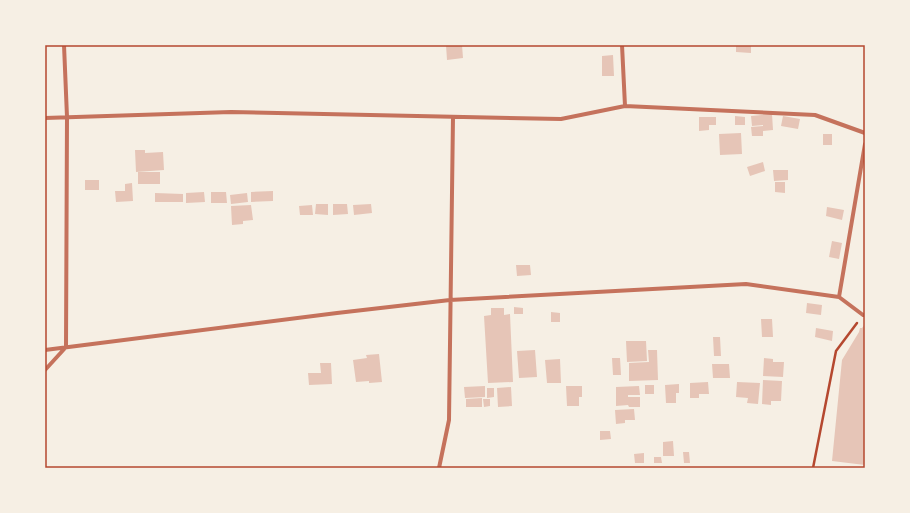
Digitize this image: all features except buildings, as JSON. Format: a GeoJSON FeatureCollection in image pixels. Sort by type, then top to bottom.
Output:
{"type":"FeatureCollection","features":[{"type":"Feature","properties":{"kind":"street"},"geometry":{"type":"LineString","coordinates":[[45,370],[66,347],[66,117],[64,45]]}},
{"type":"Feature","properties":{"kind":"street"},"geometry":{"type":"LineString","coordinates":[[622,45],[625,106]]}},
{"type":"Feature","properties":{"kind":"street"},"geometry":{"type":"LineString","coordinates":[[45,118],[231,112],[561,119],[625,106],[815,115],[865,133]]}},
{"type":"Feature","properties":{"kind":"street"},"geometry":{"type":"LineString","coordinates":[[439,468],[449,420],[453,117]]}},
{"type":"Feature","properties":{"kind":"street"},"geometry":{"type":"LineString","coordinates":[[840,297],[865,144]]}},
{"type":"Feature","properties":{"kind":"street"},"geometry":{"type":"LineString","coordinates":[[45,350],[450,300],[746,284],[840,297],[863,315]]}},
{"type":"Feature","properties":{"kind":"path"},"geometry":{"type":"LineString","coordinates":[[813,468],[836,351],[863,315]]}}]}
